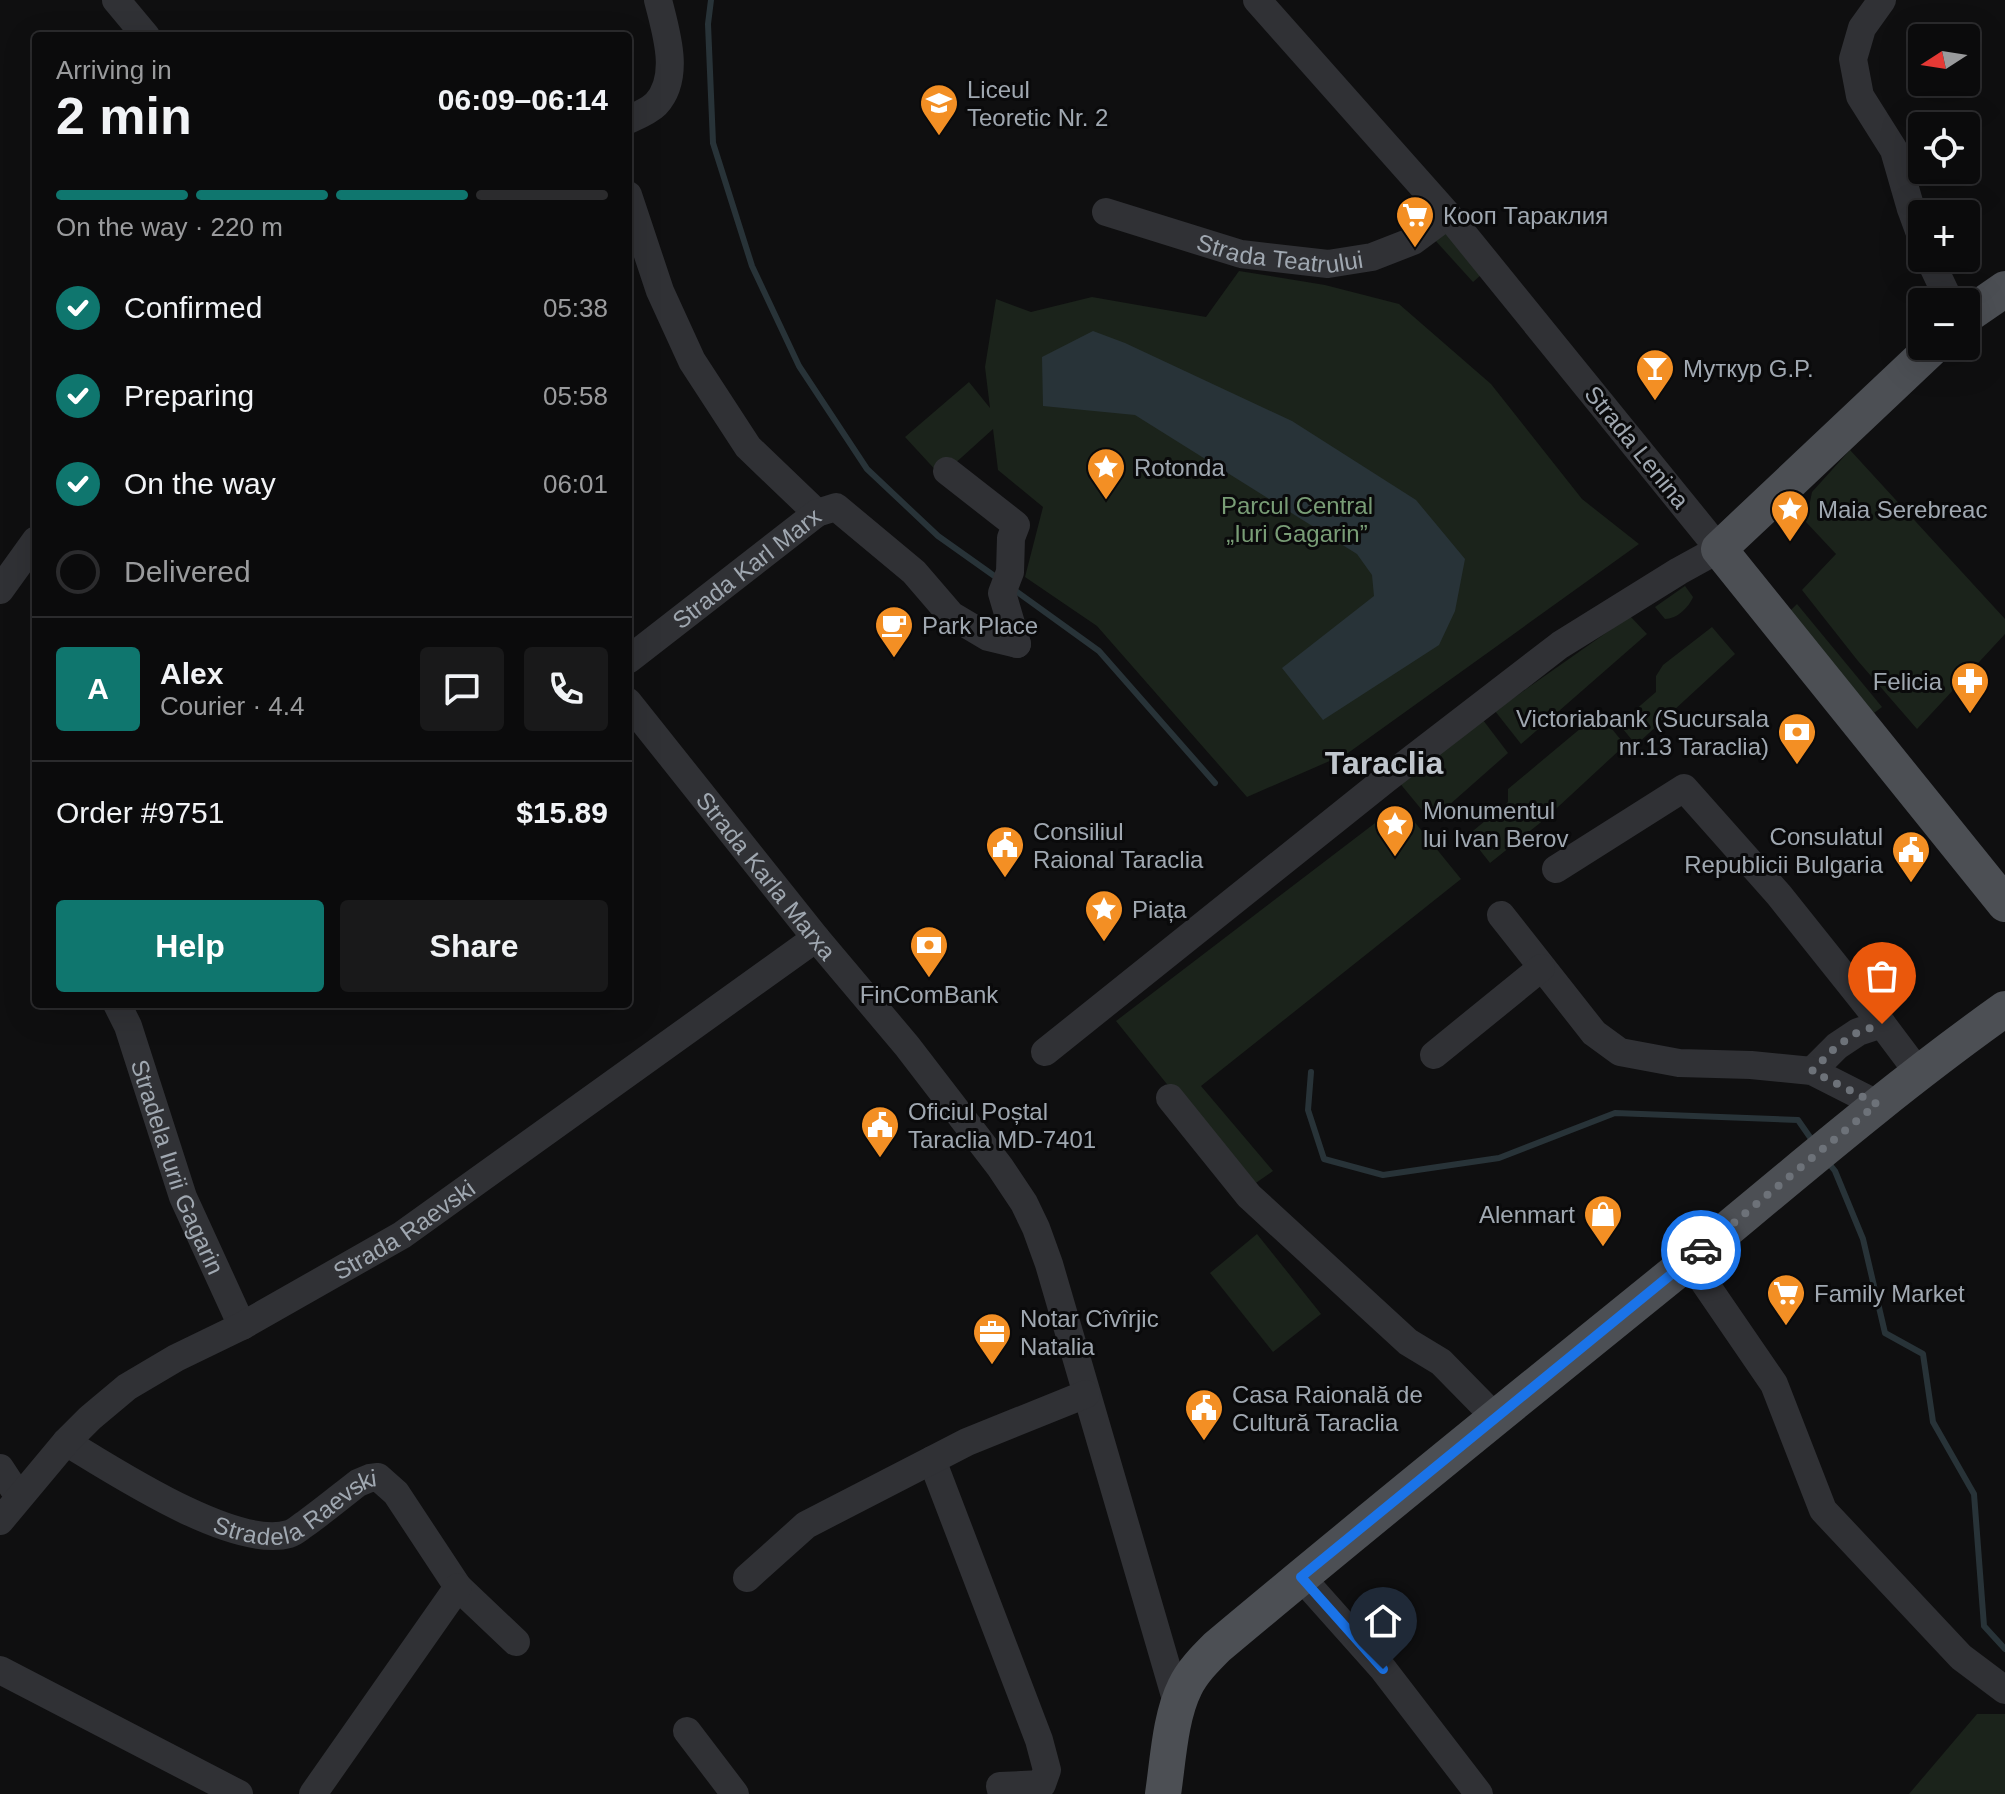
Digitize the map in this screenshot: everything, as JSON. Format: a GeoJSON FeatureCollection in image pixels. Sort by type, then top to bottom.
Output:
{"type":"FeatureCollection","features":[{"type":"Feature","properties":{"kind":"main road"},"geometry":{"type":"LineString","coordinates":[[1980,306],[2005,289]]}},
{"type":"Feature","properties":{"kind":"main road"},"geometry":{"type":"LineString","coordinates":[[1719,549],[1919,360]]}},
{"type":"Feature","properties":{"kind":"main road","name":"Strada Lenina"},"geometry":{"type":"LineString","coordinates":[[1719,549],[2005,904]]}},
{"type":"Feature","properties":{"kind":"main road"},"geometry":{"type":"LineString","coordinates":[[1163,1794],[1178,1706],[1186,1686],[1217,1647],[1877,1104],[2005,1009]]}},
{"type":"Feature","properties":{"kind":"street"},"geometry":{"type":"LineString","coordinates":[[116,0],[143,32]]}},
{"type":"Feature","properties":{"kind":"street"},"geometry":{"type":"LineString","coordinates":[[632,118],[654,107],[666,90],[670,65],[658,0]]}},
{"type":"Feature","properties":{"kind":"street","name":"Strada Lenina"},"geometry":{"type":"LineString","coordinates":[[1257,0],[1448,215],[1719,549]]}},
{"type":"Feature","properties":{"kind":"street"},"geometry":{"type":"LineString","coordinates":[[1882,0],[1862,28],[1853,59],[1860,96],[1894,150],[1908,200]]}},
{"type":"Feature","properties":{"kind":"street"},"geometry":{"type":"LineString","coordinates":[[632,207],[660,291],[692,361],[748,447],[817,513]]}},
{"type":"Feature","properties":{"kind":"street","name":"Strada Teatrului"},"geometry":{"type":"LineString","coordinates":[[1106,212],[1241,254],[1328,264],[1372,257],[1413,241],[1448,215]]}},
{"type":"Feature","properties":{"kind":"street","name":"Strada Karl Marx"},"geometry":{"type":"LineString","coordinates":[[632,657],[817,513],[836,507],[914,572],[951,615],[988,637],[1017,644],[1006,582],[1011,538],[1016,525],[947,471]]}},
{"type":"Feature","properties":{"kind":"street"},"geometry":{"type":"LineString","coordinates":[[0,590],[32,546]]}},
{"type":"Feature","properties":{"kind":"street"},"geometry":{"type":"LineString","coordinates":[[1045,1052],[1560,645],[1719,549]]}},
{"type":"Feature","properties":{"kind":"street","name":"Strada Karla Marxa"},"geometry":{"type":"LineString","coordinates":[[632,707],[816,938],[907,1046],[1024,1203],[1049,1264],[1178,1706]]}},
{"type":"Feature","properties":{"kind":"street"},"geometry":{"type":"LineString","coordinates":[[1556,869],[1684,788],[1779,895],[1918,1072]]}},
{"type":"Feature","properties":{"kind":"street"},"geometry":{"type":"LineString","coordinates":[[1501,915],[1594,1033],[1620,1052],[1679,1063],[1812,1071],[1877,1104]]}},
{"type":"Feature","properties":{"kind":"street","name":"Strada Raevski"},"geometry":{"type":"LineString","coordinates":[[0,1521],[66,1442],[127,1387],[402,1235],[816,938]]}},
{"type":"Feature","properties":{"kind":"street"},"geometry":{"type":"LineString","coordinates":[[1434,1055],[1541,968]]}},
{"type":"Feature","properties":{"kind":"street","name":"Stradela Iurii Gagarin"},"geometry":{"type":"LineString","coordinates":[[119,1008],[128,1026],[183,1197],[242,1326]]}},
{"type":"Feature","properties":{"kind":"street"},"geometry":{"type":"LineString","coordinates":[[1812,1071],[1837,1046],[1858,1032],[1882,1024]]}},
{"type":"Feature","properties":{"kind":"street"},"geometry":{"type":"LineString","coordinates":[[1170,1098],[1249,1196],[1408,1342],[1441,1362],[1495,1417]]}},
{"type":"Feature","properties":{"kind":"street"},"geometry":{"type":"LineString","coordinates":[[1689,1260],[1774,1384],[1823,1510],[1961,1657],[2005,1690]]}},
{"type":"Feature","properties":{"kind":"street"},"geometry":{"type":"LineString","coordinates":[[747,1578],[806,1525],[967,1442],[1086,1394]]}},
{"type":"Feature","properties":{"kind":"street","name":"Stradela Raevski"},"geometry":{"type":"LineString","coordinates":[[66,1442],[163,1500],[204,1518],[266,1536],[291,1534],[358,1483],[378,1477],[396,1493],[458,1587],[516,1642]]}},
{"type":"Feature","properties":{"kind":"street"},"geometry":{"type":"LineString","coordinates":[[932,1460],[1039,1740],[1047,1770],[1042,1784],[1000,1786],[1002,1794]]}},
{"type":"Feature","properties":{"kind":"street"},"geometry":{"type":"LineString","coordinates":[[0,1468],[19,1497]]}},
{"type":"Feature","properties":{"kind":"street"},"geometry":{"type":"LineString","coordinates":[[1301,1577],[1383,1669],[1479,1794]]}},
{"type":"Feature","properties":{"kind":"street"},"geometry":{"type":"LineString","coordinates":[[313,1794],[458,1587]]}},
{"type":"Feature","properties":{"kind":"street"},"geometry":{"type":"LineString","coordinates":[[0,1670],[239,1794]]}},
{"type":"Feature","properties":{"kind":"street"},"geometry":{"type":"LineString","coordinates":[[687,1731],[735,1794]]}},
{"type":"Feature","properties":{"kind":"green space"},"geometry":{"type":"Polygon","coordinates":[[[1443,230],[1482,274],[1473,282],[1434,239],[1443,230]]]}},
{"type":"Feature","properties":{"kind":"green space","name":"Parcul Central „Iuri Gagarin”"},"geometry":{"type":"Polygon","coordinates":[[[1239,271],[1325,285],[1399,304],[1491,384],[1582,499],[1639,544],[1348,753],[1247,797],[1097,626],[1025,577],[1043,507],[998,470],[993,429],[941,476],[905,437],[969,382],[990,408],[985,367],[996,299],[1031,312],[1092,297],[1206,317],[1239,271]]]}},
{"type":"Feature","properties":{"kind":"green space"},"geometry":{"type":"Polygon","coordinates":[[[1850,450],[2005,619],[2005,634],[1917,729],[1802,590],[1836,554],[1806,522],[1812,492],[1850,450]]]}},
{"type":"Feature","properties":{"kind":"green space"},"geometry":{"type":"Polygon","coordinates":[[[1685,586],[1693,597],[1691,601],[1678,615],[1665,619],[1655,607],[1685,586]]]}},
{"type":"Feature","properties":{"kind":"green space"},"geometry":{"type":"Polygon","coordinates":[[[1797,604],[1882,707],[1874,713],[1790,611],[1797,604]]]}},
{"type":"Feature","properties":{"kind":"green space"},"geometry":{"type":"Polygon","coordinates":[[[1630,616],[1647,634],[1521,744],[1495,711],[1630,616]]]}},
{"type":"Feature","properties":{"kind":"green space"},"geometry":{"type":"Polygon","coordinates":[[[1712,627],[1735,654],[1636,745],[1619,724],[1656,692],[1656,676],[1663,665],[1712,627]]]}},
{"type":"Feature","properties":{"kind":"green space"},"geometry":{"type":"Polygon","coordinates":[[[1599,713],[1625,745],[1545,819],[1490,863],[1468,835],[1508,802],[1508,789],[1599,713]]]}},
{"type":"Feature","properties":{"kind":"green space"},"geometry":{"type":"Polygon","coordinates":[[[1483,720],[1508,753],[1431,821],[1398,781],[1483,720]]]}},
{"type":"Feature","properties":{"kind":"green space"},"geometry":{"type":"Polygon","coordinates":[[[1400,804],[1461,879],[1201,1086],[1273,1171],[1250,1187],[1116,1021],[1400,804]]]}},
{"type":"Feature","properties":{"kind":"green space"},"geometry":{"type":"Polygon","coordinates":[[[1257,1234],[1321,1314],[1273,1352],[1210,1273],[1257,1234]]]}},
{"type":"Feature","properties":{"kind":"green space"},"geometry":{"type":"Polygon","coordinates":[[[1977,1714],[2005,1714],[2005,1794],[1909,1794],[1977,1714]]]}},
{"type":"Feature","properties":{"kind":"shaded area"},"geometry":{"type":"Polygon","coordinates":[[[1093,331],[1292,421],[1416,500],[1465,559],[1455,611],[1439,645],[1323,720],[1282,668],[1374,596],[1372,575],[1357,554],[1135,415],[1043,406],[1042,357],[1093,331]]]}},
{"type":"Feature","properties":{"kind":"waterway"},"geometry":{"type":"LineString","coordinates":[[711,0],[708,24],[713,143],[752,266],[799,366],[867,469],[938,536],[1000,580]]}},
{"type":"Feature","properties":{"kind":"waterway"},"geometry":{"type":"LineString","coordinates":[[1013,589],[1099,651],[1215,783]]}},
{"type":"Feature","properties":{"kind":"waterway"},"geometry":{"type":"LineString","coordinates":[[1311,1072],[1308,1110],[1324,1159],[1383,1175],[1499,1158],[1615,1113],[1798,1120],[1814,1143]]}},
{"type":"Feature","properties":{"kind":"waterway"},"geometry":{"type":"LineString","coordinates":[[1827,1161],[1835,1171],[1863,1239],[1885,1333],[1923,1354],[1933,1422],[1974,1494],[1984,1626],[2005,1649]]}},
{"type":"Feature","properties":{"kind":"way so far"},"geometry":{"type":"LineString","coordinates":[[1701,1250],[1877,1104],[1812,1071],[1837,1046],[1858,1032],[1882,1024]]}},
{"type":"Feature","properties":{"kind":"place","name":"Liceul Teoretic Nr. 2"},"geometry":{"type":"Point","coordinates":[939,137]}},
{"type":"Feature","properties":{"kind":"place","name":"Кооп Тараклия"},"geometry":{"type":"Point","coordinates":[1415,249]}},
{"type":"Feature","properties":{"kind":"place","name":"Муткур G.P."},"geometry":{"type":"Point","coordinates":[1655,402]}},
{"type":"Feature","properties":{"kind":"place","name":"Rotonda"},"geometry":{"type":"Point","coordinates":[1106,501]}},
{"type":"Feature","properties":{"kind":"place","name":"Maia Serebreac"},"geometry":{"type":"Point","coordinates":[1790,543]}},
{"type":"Feature","properties":{"kind":"place","name":"Park Place"},"geometry":{"type":"Point","coordinates":[894,659]}},
{"type":"Feature","properties":{"kind":"place","name":"Felicia"},"geometry":{"type":"Point","coordinates":[1970,715]}},
{"type":"Feature","properties":{"kind":"place","name":"Victoriabank (Sucursala nr.13 Taraclia)"},"geometry":{"type":"Point","coordinates":[1797,766]}},
{"type":"Feature","properties":{"kind":"place","name":"Monumentul lui Ivan Berov"},"geometry":{"type":"Point","coordinates":[1395,858]}},
{"type":"Feature","properties":{"kind":"place","name":"Consiliul Raional Taraclia"},"geometry":{"type":"Point","coordinates":[1005,879]}},
{"type":"Feature","properties":{"kind":"place","name":"Consulatul Republicii Bulgaria"},"geometry":{"type":"Point","coordinates":[1911,884]}},
{"type":"Feature","properties":{"kind":"place","name":"Piața"},"geometry":{"type":"Point","coordinates":[1104,943]}},
{"type":"Feature","properties":{"kind":"place","name":"FinComBank"},"geometry":{"type":"Point","coordinates":[929,979]}},
{"type":"Feature","properties":{"kind":"place","name":"Oficiul Poștal Taraclia MD-7401"},"geometry":{"type":"Point","coordinates":[880,1159]}},
{"type":"Feature","properties":{"kind":"place","name":"Alenmart"},"geometry":{"type":"Point","coordinates":[1603,1248]}},
{"type":"Feature","properties":{"kind":"place","name":"Family Market"},"geometry":{"type":"Point","coordinates":[1786,1327]}},
{"type":"Feature","properties":{"kind":"place","name":"Notar Cîvîrjic Natalia"},"geometry":{"type":"Point","coordinates":[992,1366]}},
{"type":"Feature","properties":{"kind":"place","name":"Casa Raională de Cultură Taraclia"},"geometry":{"type":"Point","coordinates":[1204,1442]}},
{"type":"Feature","properties":{"kind":"district","name":"Taraclia"},"geometry":{"type":"Point","coordinates":[1384,763]}},
{"type":"Feature","properties":{"kind":"route"},"geometry":{"type":"LineString","coordinates":[[1383,1669],[1301,1577],[1701,1250]]}}]}
